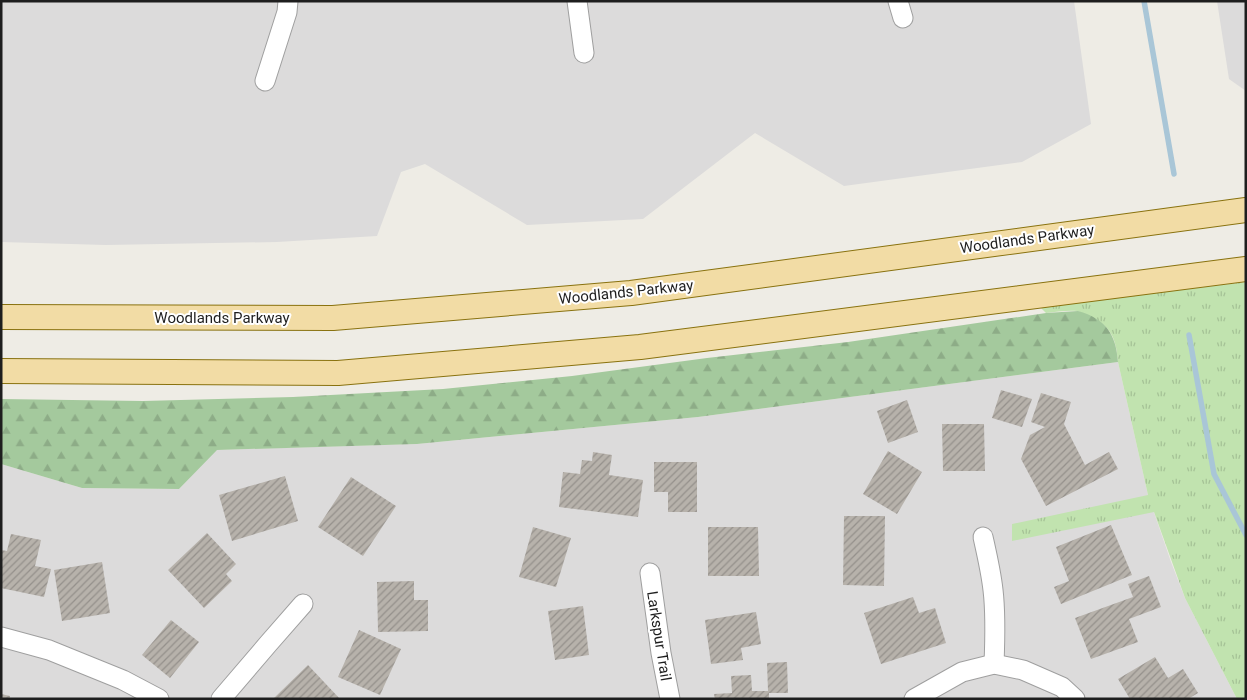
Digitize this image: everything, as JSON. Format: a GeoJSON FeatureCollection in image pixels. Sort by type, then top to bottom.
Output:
{"type":"FeatureCollection","features":[{"type":"Feature","properties":{"kind":"main road","name":"Woodlands Parkway"},"geometry":{"type":"LineString","coordinates":[[1,317],[332,318],[631,293],[1246,210]]}},
{"type":"Feature","properties":{"kind":"main road"},"geometry":{"type":"LineString","coordinates":[[1,371],[348,372],[640,347],[1246,268]]}},
{"type":"Feature","properties":{"kind":"street"},"geometry":{"type":"LineString","coordinates":[[265,81],[287,12],[288,1]]}},
{"type":"Feature","properties":{"kind":"street"},"geometry":{"type":"LineString","coordinates":[[577,1],[584,53]]}},
{"type":"Feature","properties":{"kind":"street"},"geometry":{"type":"LineString","coordinates":[[983,537],[993,591],[996,627],[994,664]]}},
{"type":"Feature","properties":{"kind":"street","name":"Larkspur Trail"},"geometry":{"type":"LineString","coordinates":[[650,573],[661,653],[670,699]]}},
{"type":"Feature","properties":{"kind":"street"},"geometry":{"type":"LineString","coordinates":[[221,699],[303,604]]}},
{"type":"Feature","properties":{"kind":"street"},"geometry":{"type":"LineString","coordinates":[[1,637],[58,654],[122,680],[159,699]]}},
{"type":"Feature","properties":{"kind":"street"},"geometry":{"type":"LineString","coordinates":[[914,699],[962,672],[994,664],[1023,670],[1062,687],[1074,699]]}},
{"type":"Feature","properties":{"kind":"shaded area"},"geometry":{"type":"Polygon","coordinates":[[[1,1],[1074,1],[1091,124],[1022,162],[844,186],[755,133],[643,219],[527,225],[425,164],[401,172],[377,236],[277,242],[106,245],[1,242],[1,1]]]}},
{"type":"Feature","properties":{"kind":"shaded area"},"geometry":{"type":"Polygon","coordinates":[[[1217,1],[1246,1],[1246,91],[1229,79],[1217,1]]]}},
{"type":"Feature","properties":{"kind":"shaded area"},"geometry":{"type":"Polygon","coordinates":[[[1118,362],[1148,495],[1171,562],[1185,598],[1237,699],[1,699],[1,464],[82,488],[179,489],[216,450],[417,444],[698,417],[1118,362]]]}},
{"type":"Feature","properties":{"kind":"green space"},"geometry":{"type":"Polygon","coordinates":[[[1246,282],[1246,699],[1237,699],[1185,598],[1154,512],[1012,541],[1012,524],[1148,495],[1116,346],[1111,333],[1102,324],[1080,312],[1046,313],[1040,307],[1246,282]]]}},
{"type":"Feature","properties":{"kind":"green space"},"geometry":{"type":"Polygon","coordinates":[[[1078,311],[1096,318],[1108,329],[1115,343],[1118,362],[698,417],[417,444],[217,450],[179,489],[82,488],[1,464],[1,399],[143,401],[293,397],[443,389],[572,376],[848,342],[1046,313],[1078,311]]]}},
{"type":"Feature","properties":{"kind":"building"},"geometry":{"type":"Polygon","coordinates":[[[1001,390],[1032,399],[1022,427],[992,418],[1001,390]]]}},
{"type":"Feature","properties":{"kind":"building"},"geometry":{"type":"Polygon","coordinates":[[[1041,393],[1071,402],[1064,424],[1085,465],[1109,452],[1118,469],[1046,506],[1021,459],[1030,435],[1045,427],[1031,422],[1041,393]]]}},
{"type":"Feature","properties":{"kind":"building"},"geometry":{"type":"Polygon","coordinates":[[[907,400],[918,432],[888,443],[877,411],[907,400]]]}},
{"type":"Feature","properties":{"kind":"building"},"geometry":{"type":"Polygon","coordinates":[[[942,424],[984,424],[985,471],[943,471],[942,424]]]}},
{"type":"Feature","properties":{"kind":"building"},"geometry":{"type":"Polygon","coordinates":[[[888,451],[922,472],[897,514],[863,494],[888,451]]]}},
{"type":"Feature","properties":{"kind":"building"},"geometry":{"type":"Polygon","coordinates":[[[593,452],[612,455],[609,475],[643,480],[638,517],[559,507],[563,472],[580,474],[582,460],[592,461],[593,452]]]}},
{"type":"Feature","properties":{"kind":"building"},"geometry":{"type":"Polygon","coordinates":[[[654,462],[697,462],[697,512],[668,512],[668,492],[654,492],[654,462]]]}},
{"type":"Feature","properties":{"kind":"building"},"geometry":{"type":"Polygon","coordinates":[[[285,476],[298,521],[232,541],[219,495],[285,476]]]}},
{"type":"Feature","properties":{"kind":"building"},"geometry":{"type":"Polygon","coordinates":[[[351,477],[396,506],[363,556],[318,527],[351,477]]]}},
{"type":"Feature","properties":{"kind":"building"},"geometry":{"type":"Polygon","coordinates":[[[844,516],[885,516],[884,586],[843,585],[844,516]]]}},
{"type":"Feature","properties":{"kind":"building"},"geometry":{"type":"Polygon","coordinates":[[[1111,525],[1132,575],[1061,604],[1054,587],[1069,581],[1056,547],[1111,525]]]}},
{"type":"Feature","properties":{"kind":"building"},"geometry":{"type":"Polygon","coordinates":[[[533,527],[571,538],[556,587],[519,577],[533,527]]]}},
{"type":"Feature","properties":{"kind":"building"},"geometry":{"type":"Polygon","coordinates":[[[708,527],[758,527],[759,576],[708,576],[708,527]]]}},
{"type":"Feature","properties":{"kind":"building"},"geometry":{"type":"Polygon","coordinates":[[[207,533],[236,564],[226,574],[232,581],[204,608],[168,570],[207,533]]]}},
{"type":"Feature","properties":{"kind":"building"},"geometry":{"type":"Polygon","coordinates":[[[11,534],[41,540],[35,566],[51,569],[44,597],[1,588],[1,550],[7,551],[11,534]]]}},
{"type":"Feature","properties":{"kind":"building"},"geometry":{"type":"Polygon","coordinates":[[[102,562],[110,613],[62,621],[54,570],[102,562]]]}},
{"type":"Feature","properties":{"kind":"building"},"geometry":{"type":"Polygon","coordinates":[[[1149,576],[1161,607],[1129,619],[1138,642],[1091,659],[1075,618],[1133,597],[1128,584],[1149,576]]]}},
{"type":"Feature","properties":{"kind":"building"},"geometry":{"type":"Polygon","coordinates":[[[414,581],[414,600],[428,600],[428,631],[378,632],[377,582],[414,581]]]}},
{"type":"Feature","properties":{"kind":"building"},"geometry":{"type":"Polygon","coordinates":[[[913,597],[919,613],[935,608],[946,643],[881,664],[864,613],[913,597]]]}},
{"type":"Feature","properties":{"kind":"building"},"geometry":{"type":"Polygon","coordinates":[[[583,606],[589,655],[555,660],[548,611],[583,606]]]}},
{"type":"Feature","properties":{"kind":"building"},"geometry":{"type":"Polygon","coordinates":[[[756,612],[761,644],[741,648],[743,660],[711,664],[705,620],[756,612]]]}},
{"type":"Feature","properties":{"kind":"building"},"geometry":{"type":"Polygon","coordinates":[[[171,620],[199,642],[170,678],[142,655],[171,620]]]}},
{"type":"Feature","properties":{"kind":"building"},"geometry":{"type":"Polygon","coordinates":[[[359,630],[401,649],[380,695],[338,677],[359,630]]]}},
{"type":"Feature","properties":{"kind":"building"},"geometry":{"type":"Polygon","coordinates":[[[1155,657],[1168,678],[1183,669],[1198,693],[1188,699],[1130,699],[1118,679],[1155,657]]]}},
{"type":"Feature","properties":{"kind":"building"},"geometry":{"type":"Polygon","coordinates":[[[787,662],[788,693],[769,693],[769,699],[715,699],[714,694],[732,693],[731,676],[751,675],[752,691],[768,691],[767,663],[787,662]]]}},
{"type":"Feature","properties":{"kind":"building"},"geometry":{"type":"Polygon","coordinates":[[[308,665],[340,699],[273,699],[308,665]]]}},
{"type":"Feature","properties":{"kind":"building"},"geometry":{"type":"Polygon","coordinates":[[[1,694],[10,696],[10,699],[1,699],[1,694]]]}},
{"type":"Feature","properties":{"kind":"waterway"},"geometry":{"type":"LineString","coordinates":[[1144,1],[1174,174]]}},
{"type":"Feature","properties":{"kind":"waterway"},"geometry":{"type":"LineString","coordinates":[[1189,335],[1214,474],[1246,535]]}}]}
